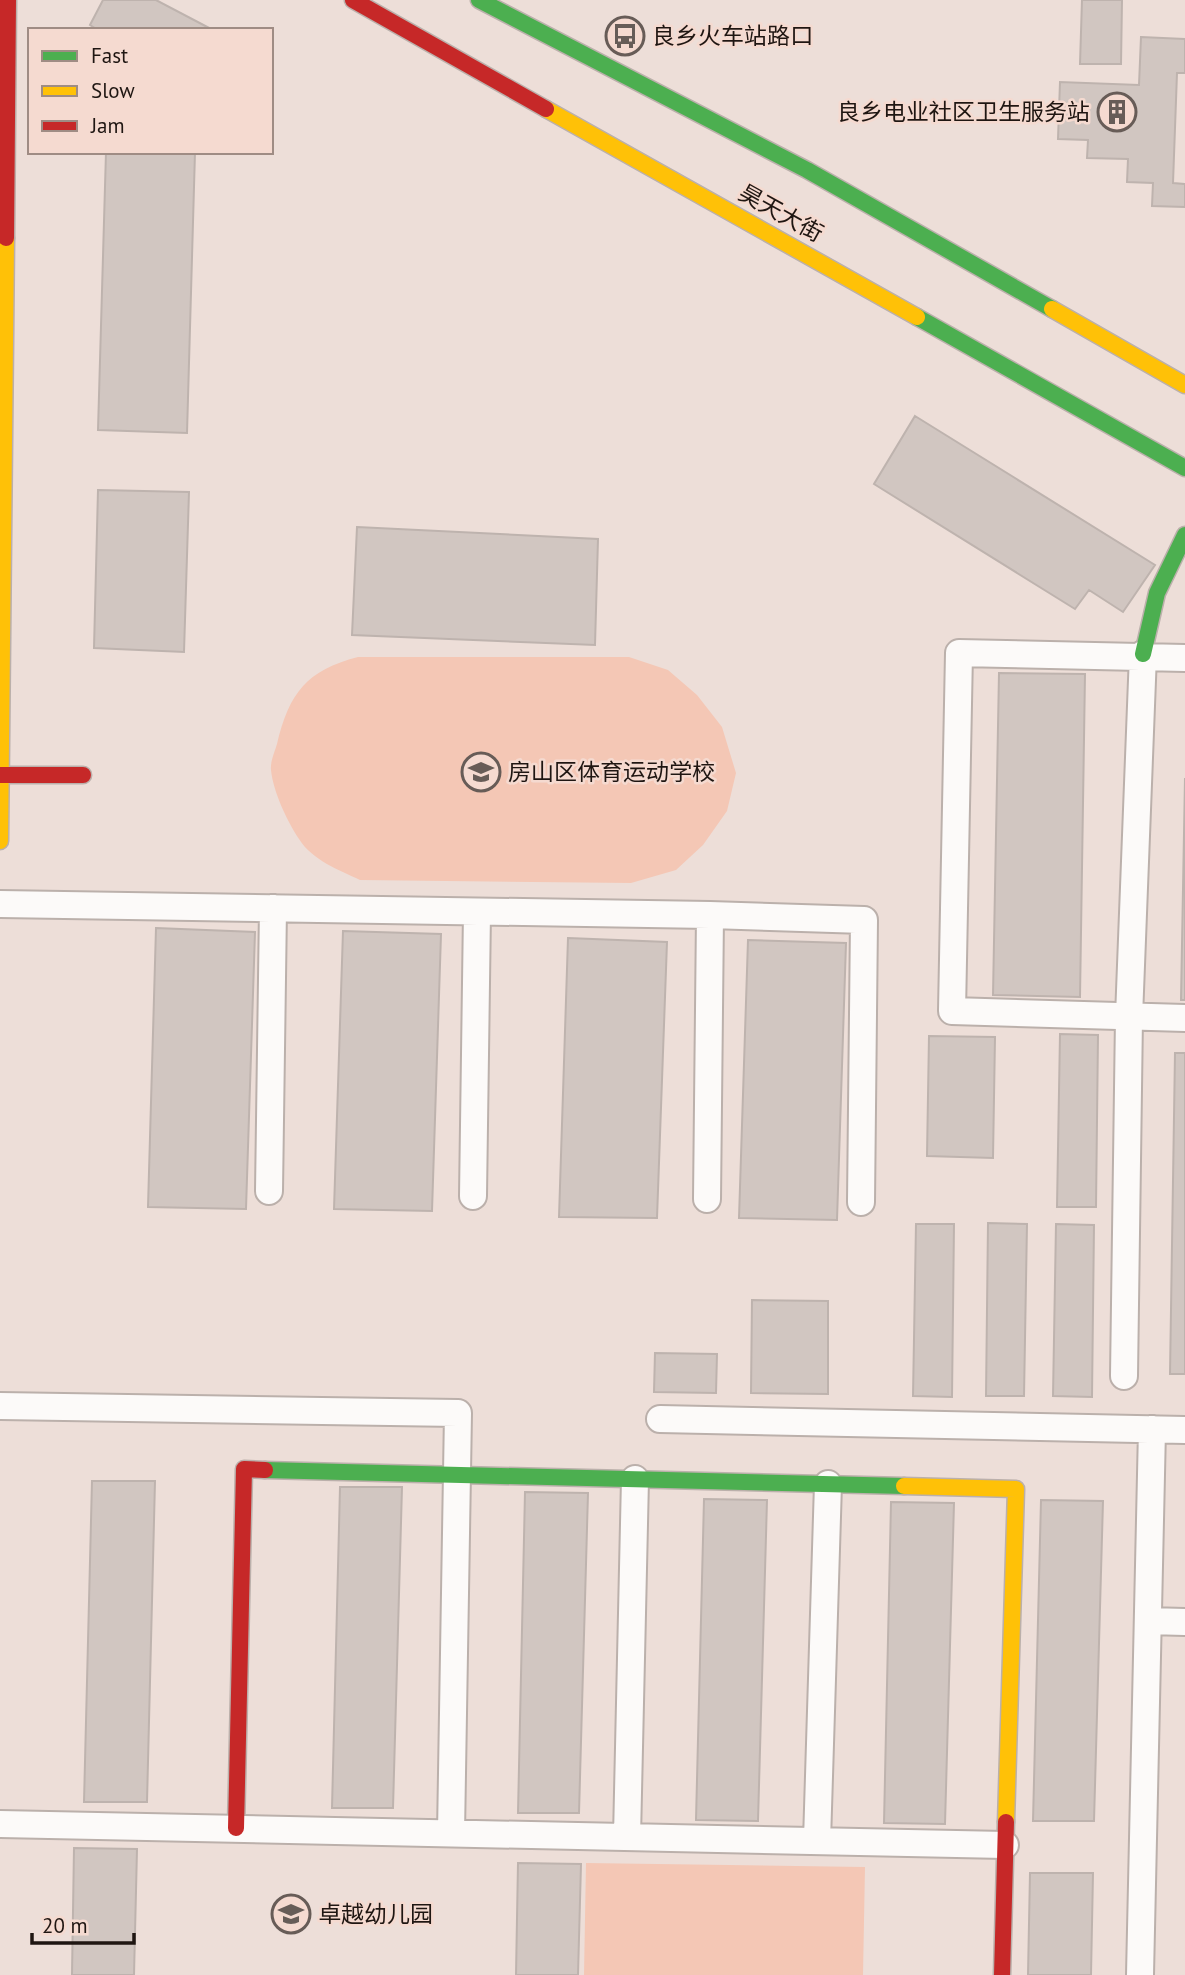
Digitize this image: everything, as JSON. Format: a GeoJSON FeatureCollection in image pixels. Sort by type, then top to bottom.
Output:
{"type":"FeatureCollection","features":[{"type":"Feature","properties":{"kind":"street"},"geometry":{"type":"LineString","coordinates":[[0,841],[8,0]]}},
{"type":"Feature","properties":{"kind":"street","name":"昊天大街"},"geometry":{"type":"LineString","coordinates":[[353,0],[1185,468]]}},
{"type":"Feature","properties":{"kind":"street"},"geometry":{"type":"LineString","coordinates":[[479,0],[807,170],[1182,376]]}},
{"type":"Feature","properties":{"kind":"street"},"geometry":{"type":"LineString","coordinates":[[1124,1376],[1129,1017],[1143,654],[1157,593],[1185,536]]}},
{"type":"Feature","properties":{"kind":"street"},"geometry":{"type":"LineString","coordinates":[[1185,658],[1143,654],[959,653],[952,1011],[1185,1018]]}},
{"type":"Feature","properties":{"kind":"street"},"geometry":{"type":"LineString","coordinates":[[1,775],[83,775]]}},
{"type":"Feature","properties":{"kind":"street"},"geometry":{"type":"LineString","coordinates":[[0,904],[710,915],[864,920],[861,1202]]}},
{"type":"Feature","properties":{"kind":"street"},"geometry":{"type":"LineString","coordinates":[[270,1191],[273,908]]}},
{"type":"Feature","properties":{"kind":"street"},"geometry":{"type":"LineString","coordinates":[[473,1196],[477,912]]}},
{"type":"Feature","properties":{"kind":"street"},"geometry":{"type":"LineString","coordinates":[[707,1199],[710,915]]}},
{"type":"Feature","properties":{"kind":"street"},"geometry":{"type":"LineString","coordinates":[[0,1406],[458,1413],[450,1833]]}},
{"type":"Feature","properties":{"kind":"street"},"geometry":{"type":"LineString","coordinates":[[660,1419],[1185,1430]]}},
{"type":"Feature","properties":{"kind":"street"},"geometry":{"type":"LineString","coordinates":[[1140,1975],[1152,1429]]}},
{"type":"Feature","properties":{"kind":"street"},"geometry":{"type":"LineString","coordinates":[[236,1828],[244,1469],[1016,1489],[1002,1975]]}},
{"type":"Feature","properties":{"kind":"street"},"geometry":{"type":"LineString","coordinates":[[627,1837],[635,1479]]}},
{"type":"Feature","properties":{"kind":"street"},"geometry":{"type":"LineString","coordinates":[[817,1841],[828,1484]]}},
{"type":"Feature","properties":{"kind":"street"},"geometry":{"type":"LineString","coordinates":[[1148,1621],[1185,1622]]}},
{"type":"Feature","properties":{"kind":"street"},"geometry":{"type":"LineString","coordinates":[[0,1824],[1005,1845]]}},
{"type":"Feature","properties":{"kind":"shaded area"},"geometry":{"type":"Polygon","coordinates":[[[358,657],[629,657],[668,670],[697,695],[722,727],[736,773],[727,811],[703,845],[676,870],[631,883],[360,880],[326,864],[304,846],[281,806],[271,767],[282,726],[294,697],[313,677],[340,662],[358,657]]]}},
{"type":"Feature","properties":{"kind":"shaded area"},"geometry":{"type":"Polygon","coordinates":[[[586,1863],[865,1867],[863,1975],[584,1975],[586,1863]]]}},
{"type":"Feature","properties":{"kind":"building"},"geometry":{"type":"Polygon","coordinates":[[[103,0],[156,0],[209,28],[95,28],[90,25],[103,0]]]}},
{"type":"Feature","properties":{"kind":"building"},"geometry":{"type":"Polygon","coordinates":[[[1082,0],[1122,0],[1121,64],[1080,64],[1082,0]]]}},
{"type":"Feature","properties":{"kind":"building","name":"良乡电业社区卫生服务站"},"geometry":{"type":"Polygon","coordinates":[[[1141,37],[1185,39],[1185,73],[1177,73],[1173,183],[1185,184],[1185,207],[1152,206],[1153,183],[1127,182],[1128,159],[1087,158],[1088,140],[1058,139],[1060,82],[1139,85],[1141,37]]]}},
{"type":"Feature","properties":{"kind":"building"},"geometry":{"type":"Polygon","coordinates":[[[106,154],[195,154],[187,433],[98,430],[106,154]]]}},
{"type":"Feature","properties":{"kind":"building"},"geometry":{"type":"Polygon","coordinates":[[[915,416],[1155,565],[1123,612],[1089,590],[1075,609],[874,484],[915,416]]]}},
{"type":"Feature","properties":{"kind":"building"},"geometry":{"type":"Polygon","coordinates":[[[98,490],[189,492],[184,652],[94,648],[98,490]]]}},
{"type":"Feature","properties":{"kind":"building"},"geometry":{"type":"Polygon","coordinates":[[[357,527],[598,539],[595,645],[352,635],[357,527]]]}},
{"type":"Feature","properties":{"kind":"building"},"geometry":{"type":"Polygon","coordinates":[[[999,673],[1085,674],[1080,997],[993,995],[999,673]]]}},
{"type":"Feature","properties":{"kind":"building"},"geometry":{"type":"Polygon","coordinates":[[[1185,778],[1185,1000],[1181,1000],[1185,778]]]}},
{"type":"Feature","properties":{"kind":"building"},"geometry":{"type":"Polygon","coordinates":[[[156,928],[255,932],[246,1209],[148,1207],[156,928]]]}},
{"type":"Feature","properties":{"kind":"building"},"geometry":{"type":"Polygon","coordinates":[[[343,931],[441,934],[432,1211],[334,1209],[343,931]]]}},
{"type":"Feature","properties":{"kind":"building"},"geometry":{"type":"Polygon","coordinates":[[[568,938],[667,942],[657,1218],[559,1217],[568,938]]]}},
{"type":"Feature","properties":{"kind":"building"},"geometry":{"type":"Polygon","coordinates":[[[748,940],[846,943],[837,1220],[739,1218],[748,940]]]}},
{"type":"Feature","properties":{"kind":"building"},"geometry":{"type":"Polygon","coordinates":[[[1060,1034],[1098,1035],[1096,1207],[1057,1207],[1060,1034]]]}},
{"type":"Feature","properties":{"kind":"building"},"geometry":{"type":"Polygon","coordinates":[[[929,1036],[995,1037],[993,1158],[927,1156],[929,1036]]]}},
{"type":"Feature","properties":{"kind":"building"},"geometry":{"type":"Polygon","coordinates":[[[1175,1053],[1185,1053],[1185,1374],[1170,1374],[1175,1053]]]}},
{"type":"Feature","properties":{"kind":"building"},"geometry":{"type":"Polygon","coordinates":[[[988,1223],[1027,1224],[1024,1396],[986,1396],[988,1223]]]}},
{"type":"Feature","properties":{"kind":"building"},"geometry":{"type":"Polygon","coordinates":[[[916,1224],[954,1224],[952,1397],[913,1396],[916,1224]]]}},
{"type":"Feature","properties":{"kind":"building"},"geometry":{"type":"Polygon","coordinates":[[[1056,1224],[1094,1225],[1092,1397],[1053,1396],[1056,1224]]]}},
{"type":"Feature","properties":{"kind":"building"},"geometry":{"type":"Polygon","coordinates":[[[752,1300],[828,1301],[828,1394],[751,1393],[752,1300]]]}},
{"type":"Feature","properties":{"kind":"building"},"geometry":{"type":"Polygon","coordinates":[[[655,1353],[717,1354],[716,1393],[654,1392],[655,1353]]]}},
{"type":"Feature","properties":{"kind":"building"},"geometry":{"type":"Polygon","coordinates":[[[92,1481],[155,1481],[147,1802],[84,1802],[92,1481]]]}},
{"type":"Feature","properties":{"kind":"building"},"geometry":{"type":"Polygon","coordinates":[[[340,1487],[402,1487],[393,1808],[332,1808],[340,1487]]]}},
{"type":"Feature","properties":{"kind":"building"},"geometry":{"type":"Polygon","coordinates":[[[525,1492],[588,1493],[579,1813],[518,1813],[525,1492]]]}},
{"type":"Feature","properties":{"kind":"building"},"geometry":{"type":"Polygon","coordinates":[[[704,1499],[767,1500],[758,1821],[696,1820],[704,1499]]]}},
{"type":"Feature","properties":{"kind":"building"},"geometry":{"type":"Polygon","coordinates":[[[1041,1500],[1103,1501],[1094,1821],[1033,1821],[1041,1500]]]}},
{"type":"Feature","properties":{"kind":"building"},"geometry":{"type":"Polygon","coordinates":[[[891,1502],[954,1503],[945,1824],[884,1823],[891,1502]]]}},
{"type":"Feature","properties":{"kind":"building"},"geometry":{"type":"Polygon","coordinates":[[[74,1848],[137,1849],[134,1975],[72,1975],[74,1848]]]}},
{"type":"Feature","properties":{"kind":"building"},"geometry":{"type":"Polygon","coordinates":[[[518,1863],[581,1864],[578,1975],[516,1975],[518,1863]]]}},
{"type":"Feature","properties":{"kind":"building"},"geometry":{"type":"Polygon","coordinates":[[[1030,1873],[1093,1873],[1091,1975],[1028,1975],[1030,1873]]]}},
{"type":"Feature","properties":{"kind":"traffic: fast"},"geometry":{"type":"LineString","coordinates":[[479,0],[807,170],[1052,309]]}},
{"type":"Feature","properties":{"kind":"traffic: fast"},"geometry":{"type":"LineString","coordinates":[[917,317],[1185,468]]}},
{"type":"Feature","properties":{"kind":"traffic: fast"},"geometry":{"type":"LineString","coordinates":[[1143,654],[1157,593],[1185,535]]}},
{"type":"Feature","properties":{"kind":"traffic: fast"},"geometry":{"type":"LineString","coordinates":[[265,1470],[904,1486]]}},
{"type":"Feature","properties":{"kind":"traffic: slow"},"geometry":{"type":"LineString","coordinates":[[546,109],[917,317]]}},
{"type":"Feature","properties":{"kind":"traffic: slow"},"geometry":{"type":"LineString","coordinates":[[0,841],[6,238]]}},
{"type":"Feature","properties":{"kind":"traffic: slow"},"geometry":{"type":"LineString","coordinates":[[1052,309],[1185,385]]}},
{"type":"Feature","properties":{"kind":"traffic: slow"},"geometry":{"type":"LineString","coordinates":[[904,1486],[1016,1489],[1006,1822]]}},
{"type":"Feature","properties":{"kind":"traffic: jam"},"geometry":{"type":"LineString","coordinates":[[6,238],[8,0]]}},
{"type":"Feature","properties":{"kind":"traffic: jam"},"geometry":{"type":"LineString","coordinates":[[353,0],[546,109]]}},
{"type":"Feature","properties":{"kind":"traffic: jam"},"geometry":{"type":"LineString","coordinates":[[1,775],[83,775]]}},
{"type":"Feature","properties":{"kind":"traffic: jam"},"geometry":{"type":"LineString","coordinates":[[236,1828],[244,1469],[265,1470]]}},
{"type":"Feature","properties":{"kind":"traffic: jam"},"geometry":{"type":"LineString","coordinates":[[1002,1975],[1006,1822]]}},
{"type":"Feature","properties":{"kind":"place","name":"良乡火车站路口"},"geometry":{"type":"Point","coordinates":[625,36]}},
{"type":"Feature","properties":{"kind":"place","name":"良乡电业社区卫生服务站"},"geometry":{"type":"Point","coordinates":[1117,112]}},
{"type":"Feature","properties":{"kind":"place","name":"房山区体育运动学校"},"geometry":{"type":"Point","coordinates":[481,772]}},
{"type":"Feature","properties":{"kind":"place","name":"卓越幼儿园"},"geometry":{"type":"Point","coordinates":[291,1914]}}]}
